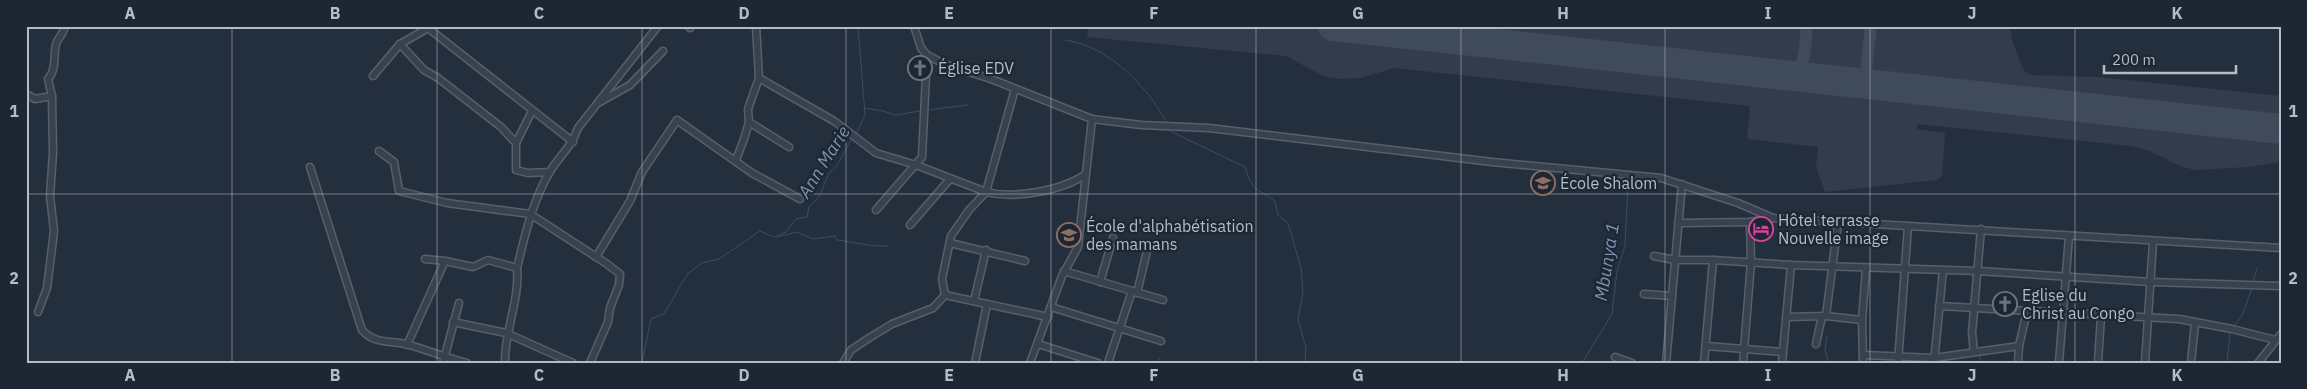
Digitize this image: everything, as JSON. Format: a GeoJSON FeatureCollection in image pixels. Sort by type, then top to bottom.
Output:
{"type":"FeatureCollection","features":[{"type":"Feature","properties":{"kind":"street"},"geometry":{"type":"LineString","coordinates":[[38,312],[47,288],[54,231],[50,196],[53,153],[52,96],[48,79],[53,73],[57,41],[64,33],[65,26]]}},
{"type":"Feature","properties":{"kind":"street"},"geometry":{"type":"LineString","coordinates":[[505,363],[506,333],[511,324],[518,276],[517,268],[530,214],[550,172],[573,142],[578,128],[658,26]]}},
{"type":"Feature","properties":{"kind":"street"},"geometry":{"type":"LineString","coordinates":[[736,160],[749,122],[748,109],[759,78],[756,26]]}},
{"type":"Feature","properties":{"kind":"street"},"geometry":{"type":"LineString","coordinates":[[914,26],[921,48],[927,55],[944,64],[992,79],[1092,119],[1141,126],[1209,128],[1492,162],[1661,178],[1773,218]]}},
{"type":"Feature","properties":{"kind":"street"},"geometry":{"type":"LineString","coordinates":[[374,76],[400,44],[430,27],[532,111],[573,142]]}},
{"type":"Feature","properties":{"kind":"street"},"geometry":{"type":"LineString","coordinates":[[400,44],[424,70],[438,78],[494,122],[516,143]]}},
{"type":"Feature","properties":{"kind":"street"},"geometry":{"type":"LineString","coordinates":[[597,104],[630,85],[663,51]]}},
{"type":"Feature","properties":{"kind":"street"},"geometry":{"type":"LineString","coordinates":[[876,210],[922,157],[927,55]]}},
{"type":"Feature","properties":{"kind":"street"},"geometry":{"type":"LineString","coordinates":[[759,78],[834,121],[876,153],[916,165],[986,192],[997,195],[1041,190],[1074,182],[1086,174]]}},
{"type":"Feature","properties":{"kind":"street"},"geometry":{"type":"LineString","coordinates":[[945,295],[942,279],[950,242],[955,228],[986,192],[1015,89]]}},
{"type":"Feature","properties":{"kind":"street"},"geometry":{"type":"LineString","coordinates":[[26,94],[35,98],[52,96]]}},
{"type":"Feature","properties":{"kind":"street"},"geometry":{"type":"LineString","coordinates":[[532,111],[516,143],[516,170],[528,173],[550,172]]}},
{"type":"Feature","properties":{"kind":"street"},"geometry":{"type":"LineString","coordinates":[[1030,363],[1064,271],[1078,247],[1092,119]]}},
{"type":"Feature","properties":{"kind":"street"},"geometry":{"type":"LineString","coordinates":[[596,257],[630,201],[646,165],[677,120],[752,173],[800,200]]}},
{"type":"Feature","properties":{"kind":"street"},"geometry":{"type":"LineString","coordinates":[[749,122],[789,147]]}},
{"type":"Feature","properties":{"kind":"street"},"geometry":{"type":"LineString","coordinates":[[379,151],[394,162],[399,191],[448,203],[530,214],[620,274],[619,285],[610,308],[608,322],[590,363]]}},
{"type":"Feature","properties":{"kind":"street"},"geometry":{"type":"LineString","coordinates":[[310,167],[362,330],[368,337],[378,341],[407,344],[444,360],[468,363]]}},
{"type":"Feature","properties":{"kind":"street"},"geometry":{"type":"LineString","coordinates":[[910,224],[950,179]]}},
{"type":"Feature","properties":{"kind":"street"},"geometry":{"type":"LineString","coordinates":[[1666,363],[1682,184]]}},
{"type":"Feature","properties":{"kind":"street"},"geometry":{"type":"LineString","coordinates":[[1678,223],[1750,222],[1773,218],[1981,229],[2153,242],[2281,248]]}},
{"type":"Feature","properties":{"kind":"street"},"geometry":{"type":"LineString","coordinates":[[1743,363],[1751,262],[1750,222]]}},
{"type":"Feature","properties":{"kind":"street"},"geometry":{"type":"LineString","coordinates":[[1816,344],[1824,316],[1833,266],[1838,222]]}},
{"type":"Feature","properties":{"kind":"street"},"geometry":{"type":"LineString","coordinates":[[1898,359],[1908,226]]}},
{"type":"Feature","properties":{"kind":"street"},"geometry":{"type":"LineString","coordinates":[[1974,352],[1972,333],[1981,229]]}},
{"type":"Feature","properties":{"kind":"street"},"geometry":{"type":"LineString","coordinates":[[2059,363],[2069,236]]}},
{"type":"Feature","properties":{"kind":"street"},"geometry":{"type":"LineString","coordinates":[[1100,282],[1113,238]]}},
{"type":"Feature","properties":{"kind":"street"},"geometry":{"type":"LineString","coordinates":[[950,242],[1025,261]]}},
{"type":"Feature","properties":{"kind":"street"},"geometry":{"type":"LineString","coordinates":[[2145,363],[2153,242]]}},
{"type":"Feature","properties":{"kind":"street"},"geometry":{"type":"LineString","coordinates":[[974,302],[986,250]]}},
{"type":"Feature","properties":{"kind":"street"},"geometry":{"type":"LineString","coordinates":[[1108,363],[1135,292],[1147,251]]}},
{"type":"Feature","properties":{"kind":"street"},"geometry":{"type":"LineString","coordinates":[[1654,256],[1675,260],[1978,271],[2066,275],[2151,282],[2281,286]]}},
{"type":"Feature","properties":{"kind":"street"},"geometry":{"type":"LineString","coordinates":[[425,259],[444,260],[474,267],[488,260],[517,268]]}},
{"type":"Feature","properties":{"kind":"street"},"geometry":{"type":"LineString","coordinates":[[407,344],[444,260]]}},
{"type":"Feature","properties":{"kind":"street"},"geometry":{"type":"LineString","coordinates":[[1704,363],[1713,260]]}},
{"type":"Feature","properties":{"kind":"street"},"geometry":{"type":"LineString","coordinates":[[1782,363],[1791,265]]}},
{"type":"Feature","properties":{"kind":"street"},"geometry":{"type":"LineString","coordinates":[[1866,268],[1862,320],[1863,359],[1934,360],[2020,346]]}},
{"type":"Feature","properties":{"kind":"street"},"geometry":{"type":"LineString","coordinates":[[1934,360],[1943,270]]}},
{"type":"Feature","properties":{"kind":"street"},"geometry":{"type":"LineString","coordinates":[[1064,271],[1163,300]]}},
{"type":"Feature","properties":{"kind":"street"},"geometry":{"type":"LineString","coordinates":[[1644,294],[1672,296]]}},
{"type":"Feature","properties":{"kind":"street"},"geometry":{"type":"LineString","coordinates":[[945,295],[1048,317]]}},
{"type":"Feature","properties":{"kind":"street"},"geometry":{"type":"LineString","coordinates":[[843,363],[851,350],[857,346],[892,324],[933,308],[945,295]]}},
{"type":"Feature","properties":{"kind":"street"},"geometry":{"type":"LineString","coordinates":[[444,360],[459,303]]}},
{"type":"Feature","properties":{"kind":"street"},"geometry":{"type":"LineString","coordinates":[[975,363],[987,304]]}},
{"type":"Feature","properties":{"kind":"street"},"geometry":{"type":"LineString","coordinates":[[1939,306],[2148,318],[2232,328],[2275,340]]}},
{"type":"Feature","properties":{"kind":"street"},"geometry":{"type":"LineString","coordinates":[[1051,307],[1161,341]]}},
{"type":"Feature","properties":{"kind":"street"},"geometry":{"type":"LineString","coordinates":[[2018,363],[2027,311]]}},
{"type":"Feature","properties":{"kind":"street"},"geometry":{"type":"LineString","coordinates":[[1786,317],[1824,316],[1862,320]]}},
{"type":"Feature","properties":{"kind":"street"},"geometry":{"type":"LineString","coordinates":[[2098,363],[2101,316]]}},
{"type":"Feature","properties":{"kind":"street"},"geometry":{"type":"LineString","coordinates":[[453,322],[506,333],[573,363]]}},
{"type":"Feature","properties":{"kind":"street"},"geometry":{"type":"LineString","coordinates":[[2191,363],[2195,323]]}},
{"type":"Feature","properties":{"kind":"street"},"geometry":{"type":"LineString","coordinates":[[2258,363],[2281,334]]}},
{"type":"Feature","properties":{"kind":"street"},"geometry":{"type":"LineString","coordinates":[[1038,344],[1098,363]]}},
{"type":"Feature","properties":{"kind":"street"},"geometry":{"type":"LineString","coordinates":[[1706,346],[1783,352]]}},
{"type":"Feature","properties":{"kind":"street"},"geometry":{"type":"LineString","coordinates":[[1615,357],[1632,363]]}},
{"type":"Feature","properties":{"kind":"shaded area"},"geometry":{"type":"Polygon","coordinates":[[[1088,26],[2010,26],[2012,40],[2022,67],[2025,72],[2031,75],[2098,77],[2281,96],[2281,162],[2249,167],[2196,170],[2182,167],[2150,151],[2131,146],[1917,124],[1917,129],[1945,133],[1942,176],[1937,180],[1825,192],[1816,167],[1818,147],[1747,139],[1750,106],[1394,68],[1361,78],[1341,79],[1323,76],[1286,56],[1087,37],[1088,26]]]}},
{"type":"Feature","properties":{"kind":"waterway","name":"Ann Marie"},"geometry":{"type":"LineString","coordinates":[[856,134],[865,115],[858,26]]}},
{"type":"Feature","properties":{"kind":"waterway"},"geometry":{"type":"LineString","coordinates":[[1065,40],[1097,50],[1125,70],[1149,95],[1167,123]]}},
{"type":"Feature","properties":{"kind":"waterway"},"geometry":{"type":"LineString","coordinates":[[927,110],[968,105]]}},
{"type":"Feature","properties":{"kind":"waterway"},"geometry":{"type":"LineString","coordinates":[[864,108],[896,115],[920,111]]}},
{"type":"Feature","properties":{"kind":"waterway"},"geometry":{"type":"LineString","coordinates":[[1170,129],[1172,132],[1245,167],[1249,179],[1255,188],[1275,201],[1278,215],[1288,223],[1301,268],[1303,292],[1298,319],[1306,348],[1305,363]]}},
{"type":"Feature","properties":{"kind":"waterway","name":"Ann Marie"},"geometry":{"type":"LineString","coordinates":[[774,237],[786,232],[796,219],[807,217],[809,207],[819,197],[829,173],[836,167],[852,139]]}},
{"type":"Feature","properties":{"kind":"waterway","name":"Mbunya 1"},"geometry":{"type":"LineString","coordinates":[[1582,363],[1612,314],[1617,271],[1625,246],[1628,186]]}},
{"type":"Feature","properties":{"kind":"waterway","name":"Ann Marie"},"geometry":{"type":"LineString","coordinates":[[642,363],[651,319],[664,314],[688,273],[702,263],[719,259],[760,231],[773,237]]}},
{"type":"Feature","properties":{"kind":"waterway"},"geometry":{"type":"LineString","coordinates":[[777,237],[797,232],[813,239],[835,236],[837,240],[888,246]]}},
{"type":"Feature","properties":{"kind":"waterway"},"geometry":{"type":"LineString","coordinates":[[2253,281],[2257,268]]}},
{"type":"Feature","properties":{"kind":"waterway"},"geometry":{"type":"LineString","coordinates":[[2233,327],[2242,316],[2252,288]]}},
{"type":"Feature","properties":{"kind":"waterway"},"geometry":{"type":"LineString","coordinates":[[2227,363],[2230,332]]}},
{"type":"Feature","properties":{"kind":"waterway"},"geometry":{"type":"LineString","coordinates":[[1827,336],[1825,351],[1829,363]]}},
{"type":"Feature","properties":{"kind":"waterway"},"geometry":{"type":"LineString","coordinates":[[1979,355],[1982,363]]}},
{"type":"Feature","properties":{"kind":"waterway"},"geometry":{"type":"LineString","coordinates":[[1158,363],[1159,358]]}},
{"type":"Feature","properties":{"kind":"taxiway"},"geometry":{"type":"LineString","coordinates":[[1792,75],[1797,71],[1803,60],[1807,26]]}},
{"type":"Feature","properties":{"kind":"taxiway"},"geometry":{"type":"LineString","coordinates":[[1871,26],[1866,71],[1868,78],[1873,84]]}},
{"type":"Feature","properties":{"kind":"taxiway"},"geometry":{"type":"LineString","coordinates":[[1802,64],[1805,72],[1810,77]]}},
{"type":"Feature","properties":{"kind":"runway"},"geometry":{"type":"LineString","coordinates":[[1333,26],[2281,129]]}},
{"type":"Feature","properties":{"kind":"place","name":"Église EDV"},"geometry":{"type":"Point","coordinates":[920,68]}},
{"type":"Feature","properties":{"kind":"place","name":"École Shalom"},"geometry":{"type":"Point","coordinates":[1543,183]}},
{"type":"Feature","properties":{"kind":"place","name":"Hôtel terrasse Nouvelle image"},"geometry":{"type":"Point","coordinates":[1761,229]}},
{"type":"Feature","properties":{"kind":"place","name":"École d'alphabétisation des mamans"},"geometry":{"type":"Point","coordinates":[1069,235]}},
{"type":"Feature","properties":{"kind":"place","name":"Eglise du Christ au Congo"},"geometry":{"type":"Point","coordinates":[2005,304]}}]}
